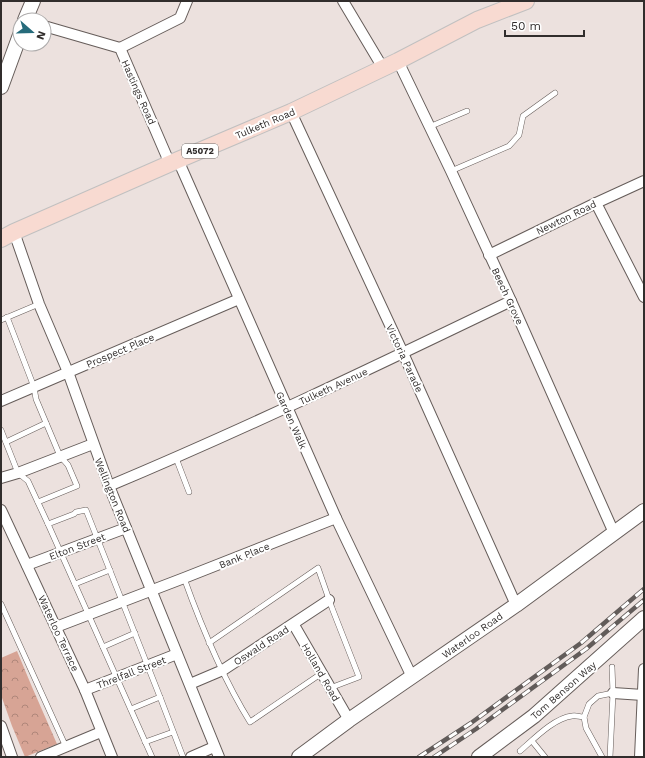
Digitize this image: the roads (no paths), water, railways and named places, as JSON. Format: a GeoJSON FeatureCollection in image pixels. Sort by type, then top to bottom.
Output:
{"type":"FeatureCollection","features":[{"type":"Feature","properties":{"kind":"main road","name":"Tulketh Road"},"geometry":{"type":"LineString","coordinates":[[7,235],[291,112],[398,61],[477,20],[526,1]]}},
{"type":"Feature","properties":{"kind":"street"},"geometry":{"type":"LineString","coordinates":[[28,12],[33,1]]}},
{"type":"Feature","properties":{"kind":"street"},"geometry":{"type":"LineString","coordinates":[[120,48],[180,18],[187,1]]}},
{"type":"Feature","properties":{"kind":"street"},"geometry":{"type":"LineString","coordinates":[[343,1],[383,68]]}},
{"type":"Feature","properties":{"kind":"street","name":"Hastings Road"},"geometry":{"type":"LineString","coordinates":[[52,28],[120,48],[174,162]]}},
{"type":"Feature","properties":{"kind":"street"},"geometry":{"type":"LineString","coordinates":[[1,87],[14,52]]}},
{"type":"Feature","properties":{"kind":"street","name":"Beech Grove"},"geometry":{"type":"LineString","coordinates":[[398,61],[490,255],[614,533]]}},
{"type":"Feature","properties":{"kind":"street","name":"Victoria Parade"},"geometry":{"type":"LineString","coordinates":[[291,112],[403,353],[516,605]]}},
{"type":"Feature","properties":{"kind":"street","name":"Garden Walk"},"geometry":{"type":"LineString","coordinates":[[174,162],[239,299],[336,518],[412,677]]}},
{"type":"Feature","properties":{"kind":"street","name":"Newton Road"},"geometry":{"type":"LineString","coordinates":[[490,255],[644,181]]}},
{"type":"Feature","properties":{"kind":"street"},"geometry":{"type":"LineString","coordinates":[[596,203],[644,298]]}},
{"type":"Feature","properties":{"kind":"street","name":"Wellington Road"},"geometry":{"type":"LineString","coordinates":[[7,235],[68,372],[109,486],[219,757]]}},
{"type":"Feature","properties":{"kind":"street","name":"Prospect Place"},"geometry":{"type":"LineString","coordinates":[[1,401],[239,299]]}},
{"type":"Feature","properties":{"kind":"street","name":"Tulketh Avenue"},"geometry":{"type":"LineString","coordinates":[[109,486],[176,458],[287,408],[511,301]]}},
{"type":"Feature","properties":{"kind":"street"},"geometry":{"type":"LineString","coordinates":[[1,478],[18,473],[93,444]]}},
{"type":"Feature","properties":{"kind":"street","name":"Waterloo Terrace"},"geometry":{"type":"LineString","coordinates":[[1,510],[85,690],[112,757]]}},
{"type":"Feature","properties":{"kind":"street","name":"Waterloo Road"},"geometry":{"type":"LineString","coordinates":[[299,757],[349,720],[516,605],[644,511]]}},
{"type":"Feature","properties":{"kind":"street","name":"Bank Place"},"geometry":{"type":"LineString","coordinates":[[56,628],[336,518]]}},
{"type":"Feature","properties":{"kind":"street","name":"Elton Street"},"geometry":{"type":"LineString","coordinates":[[27,565],[126,528]]}},
{"type":"Feature","properties":{"kind":"street","name":"Oswald Road"},"geometry":{"type":"LineString","coordinates":[[190,684],[223,670],[329,600]]}},
{"type":"Feature","properties":{"kind":"street","name":"Tom Benson Way"},"geometry":{"type":"LineString","coordinates":[[479,757],[534,716],[644,618]]}},
{"type":"Feature","properties":{"kind":"street","name":"Holland Road"},"geometry":{"type":"LineString","coordinates":[[294,624],[349,720]]}},
{"type":"Feature","properties":{"kind":"street","name":"Threlfall Street"},"geometry":{"type":"LineString","coordinates":[[85,690],[176,654]]}},
{"type":"Feature","properties":{"kind":"street"},"geometry":{"type":"LineString","coordinates":[[640,757],[643,721],[644,669]]}},
{"type":"Feature","properties":{"kind":"street"},"geometry":{"type":"LineString","coordinates":[[613,693],[643,696]]}},
{"type":"Feature","properties":{"kind":"street"},"geometry":{"type":"LineString","coordinates":[[1,726],[12,757]]}},
{"type":"Feature","properties":{"kind":"street"},"geometry":{"type":"LineString","coordinates":[[41,757],[101,732]]}},
{"type":"Feature","properties":{"kind":"street"},"geometry":{"type":"LineString","coordinates":[[191,757],[214,747]]}},
{"type":"Feature","properties":{"kind":"lane"},"geometry":{"type":"LineString","coordinates":[[451,171],[509,146],[519,134],[522,116],[555,93]]}},
{"type":"Feature","properties":{"kind":"lane"},"geometry":{"type":"LineString","coordinates":[[429,127],[467,111]]}},
{"type":"Feature","properties":{"kind":"lane"},"geometry":{"type":"LineString","coordinates":[[1,320],[39,304]]}},
{"type":"Feature","properties":{"kind":"lane"},"geometry":{"type":"LineString","coordinates":[[7,317],[34,387],[36,399],[60,456],[68,465],[77,486],[38,502]]}},
{"type":"Feature","properties":{"kind":"lane"},"geometry":{"type":"LineString","coordinates":[[6,442],[46,423]]}},
{"type":"Feature","properties":{"kind":"lane"},"geometry":{"type":"LineString","coordinates":[[1,430],[18,473],[28,481],[38,502],[152,757]]}},
{"type":"Feature","properties":{"kind":"lane"},"geometry":{"type":"LineString","coordinates":[[176,458],[189,492]]}},
{"type":"Feature","properties":{"kind":"lane"},"geometry":{"type":"LineString","coordinates":[[48,524],[76,512],[86,510],[183,757]]}},
{"type":"Feature","properties":{"kind":"lane"},"geometry":{"type":"LineString","coordinates":[[209,643],[318,568],[359,677],[330,688]]}},
{"type":"Feature","properties":{"kind":"lane"},"geometry":{"type":"LineString","coordinates":[[75,584],[110,570]]}},
{"type":"Feature","properties":{"kind":"lane"},"geometry":{"type":"LineString","coordinates":[[184,578],[209,643],[223,670],[225,679],[250,722],[322,673]]}},
{"type":"Feature","properties":{"kind":"lane"},"geometry":{"type":"LineString","coordinates":[[1,604],[66,747]]}},
{"type":"Feature","properties":{"kind":"lane"},"geometry":{"type":"LineString","coordinates":[[103,647],[135,633]]}},
{"type":"Feature","properties":{"kind":"lane"},"geometry":{"type":"LineString","coordinates":[[610,757],[613,693],[612,667]]}},
{"type":"Feature","properties":{"kind":"lane"},"geometry":{"type":"LineString","coordinates":[[602,757],[586,728],[584,717],[589,704],[598,696],[613,693]]}},
{"type":"Feature","properties":{"kind":"lane"},"geometry":{"type":"LineString","coordinates":[[131,709],[160,697]]}},
{"type":"Feature","properties":{"kind":"lane"},"geometry":{"type":"LineString","coordinates":[[520,751],[546,729],[561,720],[572,715],[584,717]]}},
{"type":"Feature","properties":{"kind":"lane"},"geometry":{"type":"LineString","coordinates":[[145,742],[173,732]]}},
{"type":"Feature","properties":{"kind":"lane"},"geometry":{"type":"LineString","coordinates":[[532,742],[545,757]]}},
{"type":"Feature","properties":{"kind":"railway"},"geometry":{"type":"LineString","coordinates":[[419,757],[471,723],[581,643],[644,589]]}},
{"type":"Feature","properties":{"kind":"railway"},"geometry":{"type":"LineString","coordinates":[[434,757],[476,729],[586,649],[644,600]]}}]}
